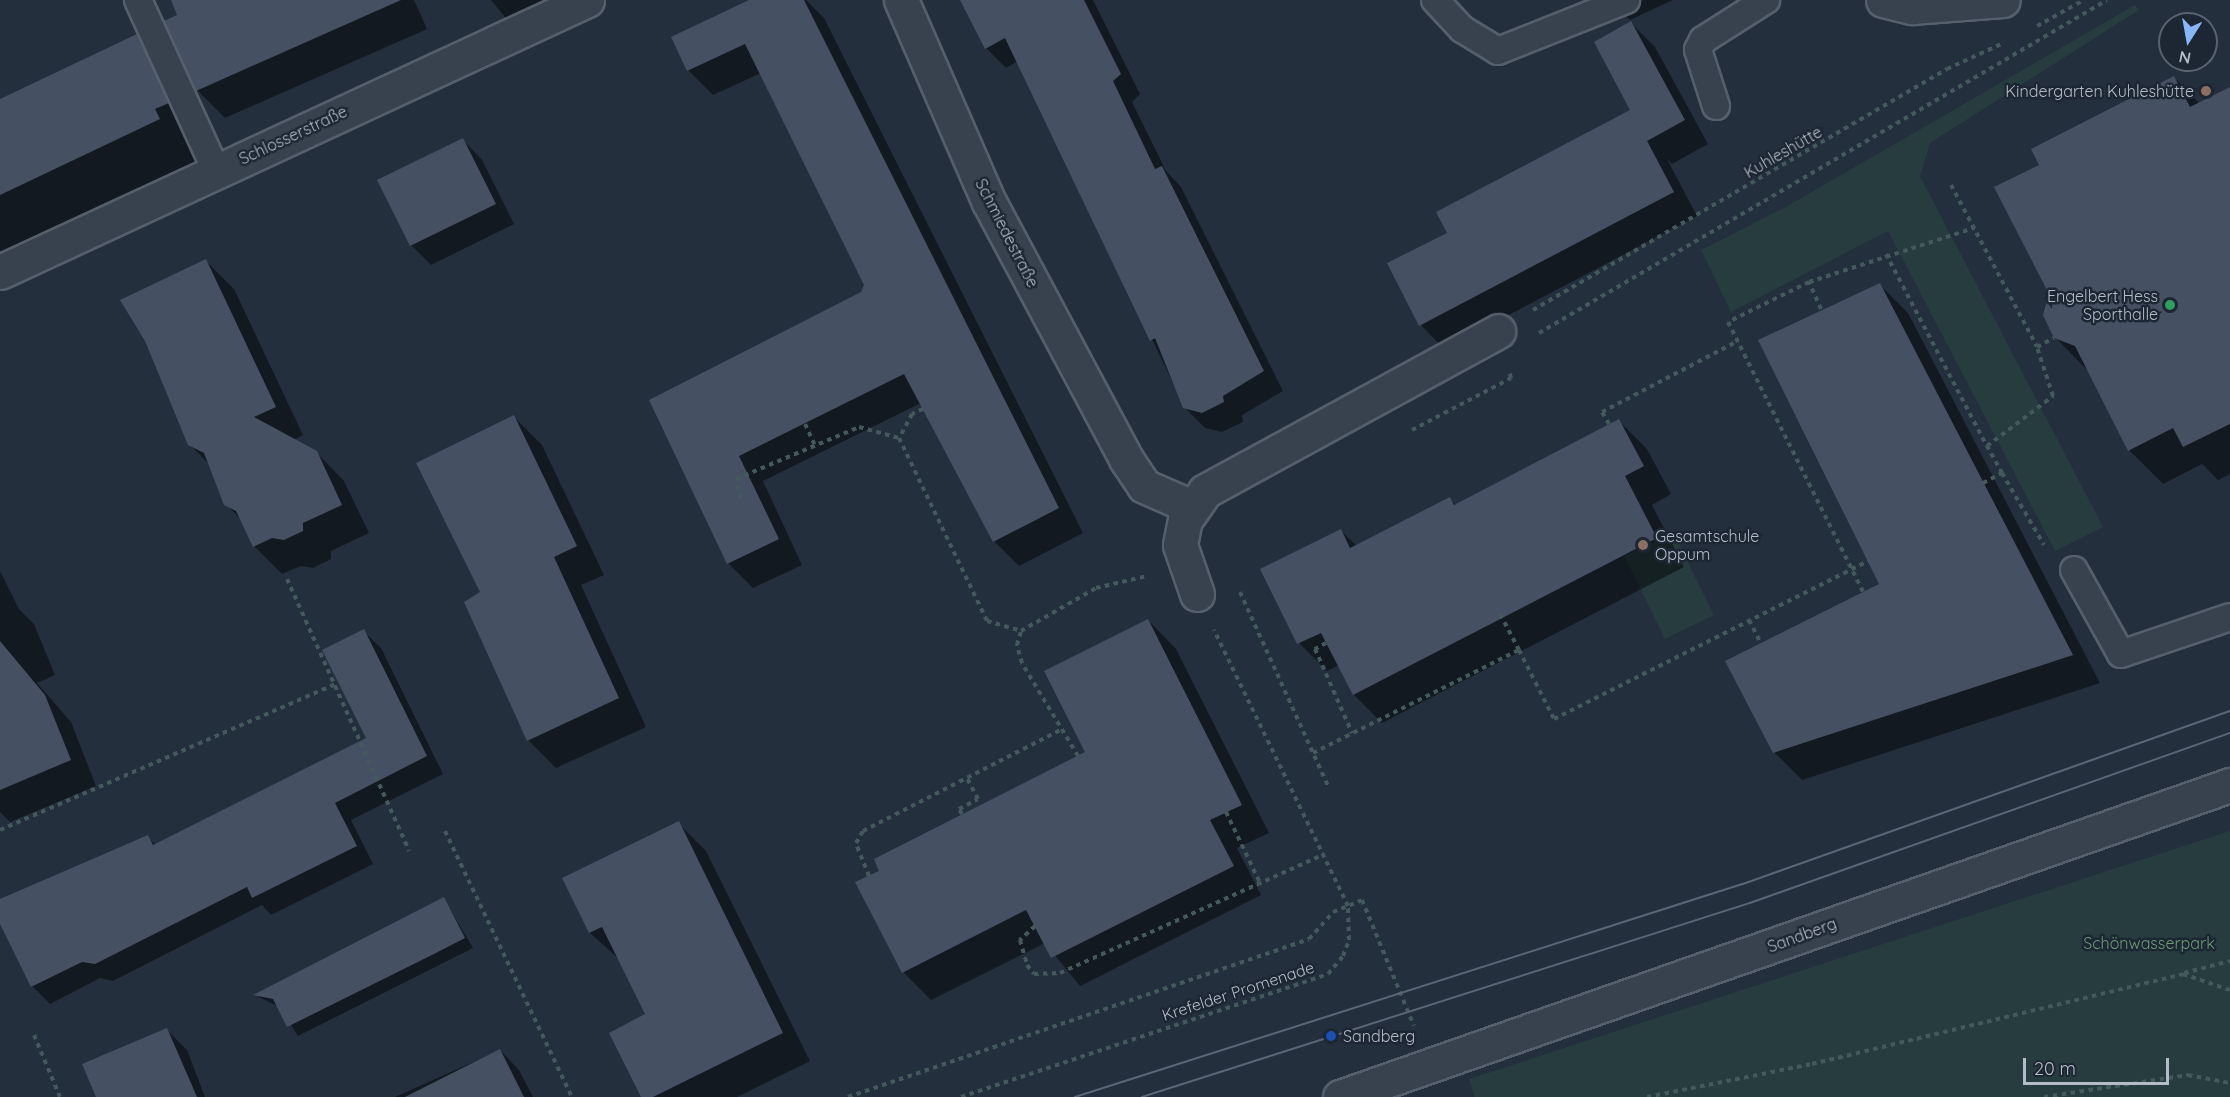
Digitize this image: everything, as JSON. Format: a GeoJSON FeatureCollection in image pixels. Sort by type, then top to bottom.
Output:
{"type":"FeatureCollection","features":[{"type":"Feature","properties":{"kind":"street","name":"Schlosserstraße"},"geometry":{"type":"LineString","coordinates":[[0,272],[587,0]]}},
{"type":"Feature","properties":{"kind":"street","name":"Schmiedestraße"},"geometry":{"type":"LineString","coordinates":[[900,0],[989,202],[1126,459],[1144,486],[1192,507]]}},
{"type":"Feature","properties":{"kind":"street"},"geometry":{"type":"LineString","coordinates":[[1883,0],[1912,7],[2004,0]]}},
{"type":"Feature","properties":{"kind":"street"},"geometry":{"type":"LineString","coordinates":[[1197,594],[1180,545],[1192,507],[1205,491],[1498,331]]}},
{"type":"Feature","properties":{"kind":"street","name":"Sandberg"},"geometry":{"type":"LineString","coordinates":[[1340,1097],[1429,1070],[2230,785]]}},
{"type":"Feature","properties":{"kind":"lane"},"geometry":{"type":"LineString","coordinates":[[138,0],[216,170]]}},
{"type":"Feature","properties":{"kind":"lane"},"geometry":{"type":"LineString","coordinates":[[1435,0],[1462,29],[1498,51],[1626,0]]}},
{"type":"Feature","properties":{"kind":"lane"},"geometry":{"type":"LineString","coordinates":[[1716,106],[1698,50],[1703,40],[1766,0]]}},
{"type":"Feature","properties":{"kind":"lane"},"geometry":{"type":"LineString","coordinates":[[2074,570],[2121,654],[2230,617]]}},
{"type":"Feature","properties":{"kind":"path"},"geometry":{"type":"LineString","coordinates":[[2034,28],[2084,0]]}},
{"type":"Feature","properties":{"kind":"path"},"geometry":{"type":"LineString","coordinates":[[1532,337],[2107,0]]}},
{"type":"Feature","properties":{"kind":"path","name":"Kuhleshütte"},"geometry":{"type":"LineString","coordinates":[[1498,331],[1947,69],[2013,39]]}},
{"type":"Feature","properties":{"kind":"path"},"geometry":{"type":"LineString","coordinates":[[1951,185],[2037,347],[2053,396],[1987,446]]}},
{"type":"Feature","properties":{"kind":"path"},"geometry":{"type":"LineString","coordinates":[[1863,592],[1728,322],[1809,282],[1886,254],[1974,228]]}},
{"type":"Feature","properties":{"kind":"path"},"geometry":{"type":"LineString","coordinates":[[1886,254],[1987,446],[2048,551],[2074,570]]}},
{"type":"Feature","properties":{"kind":"path"},"geometry":{"type":"LineString","coordinates":[[1809,282],[1821,309]]}},
{"type":"Feature","properties":{"kind":"path"},"geometry":{"type":"LineString","coordinates":[[2037,347],[2054,338]]}},
{"type":"Feature","properties":{"kind":"path"},"geometry":{"type":"LineString","coordinates":[[1609,424],[1602,412],[1738,341]]}},
{"type":"Feature","properties":{"kind":"path"},"geometry":{"type":"LineString","coordinates":[[1407,432],[1511,378],[1504,363]]}},
{"type":"Feature","properties":{"kind":"path"},"geometry":{"type":"LineString","coordinates":[[899,438],[912,414],[923,409]]}},
{"type":"Feature","properties":{"kind":"path"},"geometry":{"type":"LineString","coordinates":[[805,424],[816,446]]}},
{"type":"Feature","properties":{"kind":"path"},"geometry":{"type":"LineString","coordinates":[[741,498],[736,479],[859,427],[899,438],[987,621],[1021,631]]}},
{"type":"Feature","properties":{"kind":"path"},"geometry":{"type":"LineString","coordinates":[[1983,483],[2002,473]]}},
{"type":"Feature","properties":{"kind":"path"},"geometry":{"type":"LineString","coordinates":[[1498,610],[1554,719],[1868,561]]}},
{"type":"Feature","properties":{"kind":"path"},"geometry":{"type":"LineString","coordinates":[[287,579],[409,851]]}},
{"type":"Feature","properties":{"kind":"path"},"geometry":{"type":"LineString","coordinates":[[1234,581],[1329,788]]}},
{"type":"Feature","properties":{"kind":"path"},"geometry":{"type":"LineString","coordinates":[[1078,756],[1023,663],[1017,645],[1021,631],[1096,588]]}},
{"type":"Feature","properties":{"kind":"path","name":"Krefelder Promenade"},"geometry":{"type":"LineString","coordinates":[[961,1097],[1328,974],[1349,940],[1348,906],[1325,854],[1197,594]]}},
{"type":"Feature","properties":{"kind":"path"},"geometry":{"type":"LineString","coordinates":[[1749,620],[1760,642]]}},
{"type":"Feature","properties":{"kind":"path"},"geometry":{"type":"LineString","coordinates":[[1326,643],[1315,649],[1353,733]]}},
{"type":"Feature","properties":{"kind":"path"},"geometry":{"type":"LineString","coordinates":[[1313,753],[1518,650]]}},
{"type":"Feature","properties":{"kind":"path"},"geometry":{"type":"LineString","coordinates":[[0,830],[335,684]]}},
{"type":"Feature","properties":{"kind":"path"},"geometry":{"type":"LineString","coordinates":[[869,876],[856,843],[863,831],[1062,729]]}},
{"type":"Feature","properties":{"kind":"path"},"geometry":{"type":"LineString","coordinates":[[962,814],[959,809],[978,799],[967,778]]}},
{"type":"Feature","properties":{"kind":"path"},"geometry":{"type":"LineString","coordinates":[[1226,812],[1260,883]]}},
{"type":"Feature","properties":{"kind":"path"},"geometry":{"type":"LineString","coordinates":[[445,831],[572,1097]]}},
{"type":"Feature","properties":{"kind":"path"},"geometry":{"type":"LineString","coordinates":[[1035,926],[1020,940],[1027,965],[1034,974],[1060,973],[1325,854]]}},
{"type":"Feature","properties":{"kind":"path"},"geometry":{"type":"LineString","coordinates":[[848,1097],[1310,939],[1333,912],[1362,900],[1389,956],[1429,1070]]}},
{"type":"Feature","properties":{"kind":"path"},"geometry":{"type":"LineString","coordinates":[[1647,1097],[1812,1064],[2230,961]]}},
{"type":"Feature","properties":{"kind":"path"},"geometry":{"type":"LineString","coordinates":[[2183,974],[2230,990]]}},
{"type":"Feature","properties":{"kind":"path"},"geometry":{"type":"LineString","coordinates":[[34,1035],[60,1097]]}},
{"type":"Feature","properties":{"kind":"path"},"geometry":{"type":"LineString","coordinates":[[2044,1097],[2188,1075],[2230,1083]]}},
{"type":"Feature","properties":{"kind":"green space"},"geometry":{"type":"Polygon","coordinates":[[[2135,5],[2139,10],[1930,143],[1920,176],[2103,527],[2055,551],[1888,231],[1731,312],[1701,250],[1784,208],[2135,5]]]}},
{"type":"Feature","properties":{"kind":"green space"},"geometry":{"type":"Polygon","coordinates":[[[1673,532],[1714,615],[1665,639],[1624,556],[1673,532]]]}},
{"type":"Feature","properties":{"kind":"green space","name":"Schönwasserpark"},"geometry":{"type":"Polygon","coordinates":[[[2230,831],[2230,1097],[1475,1097],[1469,1079],[2230,831]]]}},
{"type":"Feature","properties":{"kind":"building"},"geometry":{"type":"Polygon","coordinates":[[[171,0],[401,0],[196,91],[164,21],[177,15],[171,0]]]}},
{"type":"Feature","properties":{"kind":"building"},"geometry":{"type":"Polygon","coordinates":[[[749,0],[804,0],[1059,508],[993,542],[904,374],[739,456],[779,539],[727,564],[649,400],[861,292],[864,285],[745,44],[687,71],[671,37],[749,0]]]}},
{"type":"Feature","properties":{"kind":"building"},"geometry":{"type":"Polygon","coordinates":[[[960,0],[1084,0],[1121,74],[1113,81],[1155,169],[1162,166],[1264,371],[1223,396],[1224,402],[1202,413],[1183,408],[1155,338],[1150,341],[1005,38],[985,49],[960,0]]]}},
{"type":"Feature","properties":{"kind":"building"},"geometry":{"type":"Polygon","coordinates":[[[1631,21],[1685,120],[1647,141],[1674,192],[1419,326],[1387,263],[1447,233],[1436,212],[1630,110],[1594,42],[1631,21]]]}},
{"type":"Feature","properties":{"kind":"building"},"geometry":{"type":"Polygon","coordinates":[[[137,34],[169,103],[155,109],[160,119],[0,195],[0,99],[137,34]]]}},
{"type":"Feature","properties":{"kind":"building","name":"Engelbert Hess Sporthalle"},"geometry":{"type":"Polygon","coordinates":[[[2174,76],[2190,107],[2230,87],[2230,424],[2183,447],[2173,428],[2128,451],[2075,346],[2054,338],[2043,315],[2049,294],[1994,187],[2039,165],[2031,149],[2174,76]]]}},
{"type":"Feature","properties":{"kind":"building"},"geometry":{"type":"Polygon","coordinates":[[[463,138],[496,204],[410,246],[377,180],[463,138]]]}},
{"type":"Feature","properties":{"kind":"building"},"geometry":{"type":"Polygon","coordinates":[[[206,259],[276,407],[254,417],[317,451],[342,505],[303,523],[303,531],[284,540],[272,538],[253,547],[236,511],[224,505],[204,453],[188,445],[145,341],[120,300],[206,259]]]}},
{"type":"Feature","properties":{"kind":"building"},"geometry":{"type":"Polygon","coordinates":[[[1880,283],[2073,655],[1773,753],[1725,661],[1879,584],[1758,340],[1880,283]]]}},
{"type":"Feature","properties":{"kind":"building"},"geometry":{"type":"Polygon","coordinates":[[[514,415],[577,546],[554,557],[619,698],[527,741],[464,602],[480,592],[416,463],[514,415]]]}},
{"type":"Feature","properties":{"kind":"building"},"geometry":{"type":"Polygon","coordinates":[[[1619,419],[1644,466],[1625,476],[1657,538],[1353,695],[1321,633],[1297,644],[1260,569],[1341,529],[1350,548],[1450,497],[1454,505],[1619,419]]]}},
{"type":"Feature","properties":{"kind":"building"},"geometry":{"type":"Polygon","coordinates":[[[1148,619],[1242,805],[1210,820],[1234,866],[1051,958],[1026,910],[902,973],[855,882],[879,871],[874,859],[1085,752],[1044,671],[1148,619]]]}},
{"type":"Feature","properties":{"kind":"building"},"geometry":{"type":"Polygon","coordinates":[[[364,629],[427,756],[335,803],[357,846],[252,898],[247,887],[95,964],[82,962],[31,987],[0,924],[0,899],[148,835],[153,845],[366,738],[322,650],[364,629]]]}},
{"type":"Feature","properties":{"kind":"building"},"geometry":{"type":"Polygon","coordinates":[[[0,641],[45,695],[71,760],[0,790],[0,641]]]}},
{"type":"Feature","properties":{"kind":"building"},"geometry":{"type":"Polygon","coordinates":[[[679,821],[783,1033],[653,1097],[641,1097],[609,1033],[645,1014],[602,927],[589,933],[562,878],[679,821]]]}},
{"type":"Feature","properties":{"kind":"building"},"geometry":{"type":"Polygon","coordinates":[[[444,897],[465,938],[434,954],[287,1027],[273,999],[253,995],[444,897]]]}},
{"type":"Feature","properties":{"kind":"building"},"geometry":{"type":"Polygon","coordinates":[[[167,1028],[197,1097],[96,1097],[82,1064],[167,1028]]]}},
{"type":"Feature","properties":{"kind":"building"},"geometry":{"type":"Polygon","coordinates":[[[500,1049],[524,1097],[405,1097],[500,1049]]]}},
{"type":"Feature","properties":{"kind":"tram line"},"geometry":{"type":"LineString","coordinates":[[1075,1097],[1743,884],[2230,711]]}},
{"type":"Feature","properties":{"kind":"tram line"},"geometry":{"type":"LineString","coordinates":[[1142,1097],[1750,903],[2230,733]]}},
{"type":"Feature","properties":{"kind":"place","name":"Kindergarten Kuhleshütte"},"geometry":{"type":"Point","coordinates":[2206,91]}},
{"type":"Feature","properties":{"kind":"place","name":"Engelbert Hess Sporthalle"},"geometry":{"type":"Point","coordinates":[2170,305]}},
{"type":"Feature","properties":{"kind":"place","name":"Gesamtschule Oppum"},"geometry":{"type":"Point","coordinates":[1643,545]}},
{"type":"Feature","properties":{"kind":"place","name":"Sandberg"},"geometry":{"type":"Point","coordinates":[1331,1036]}}]}
